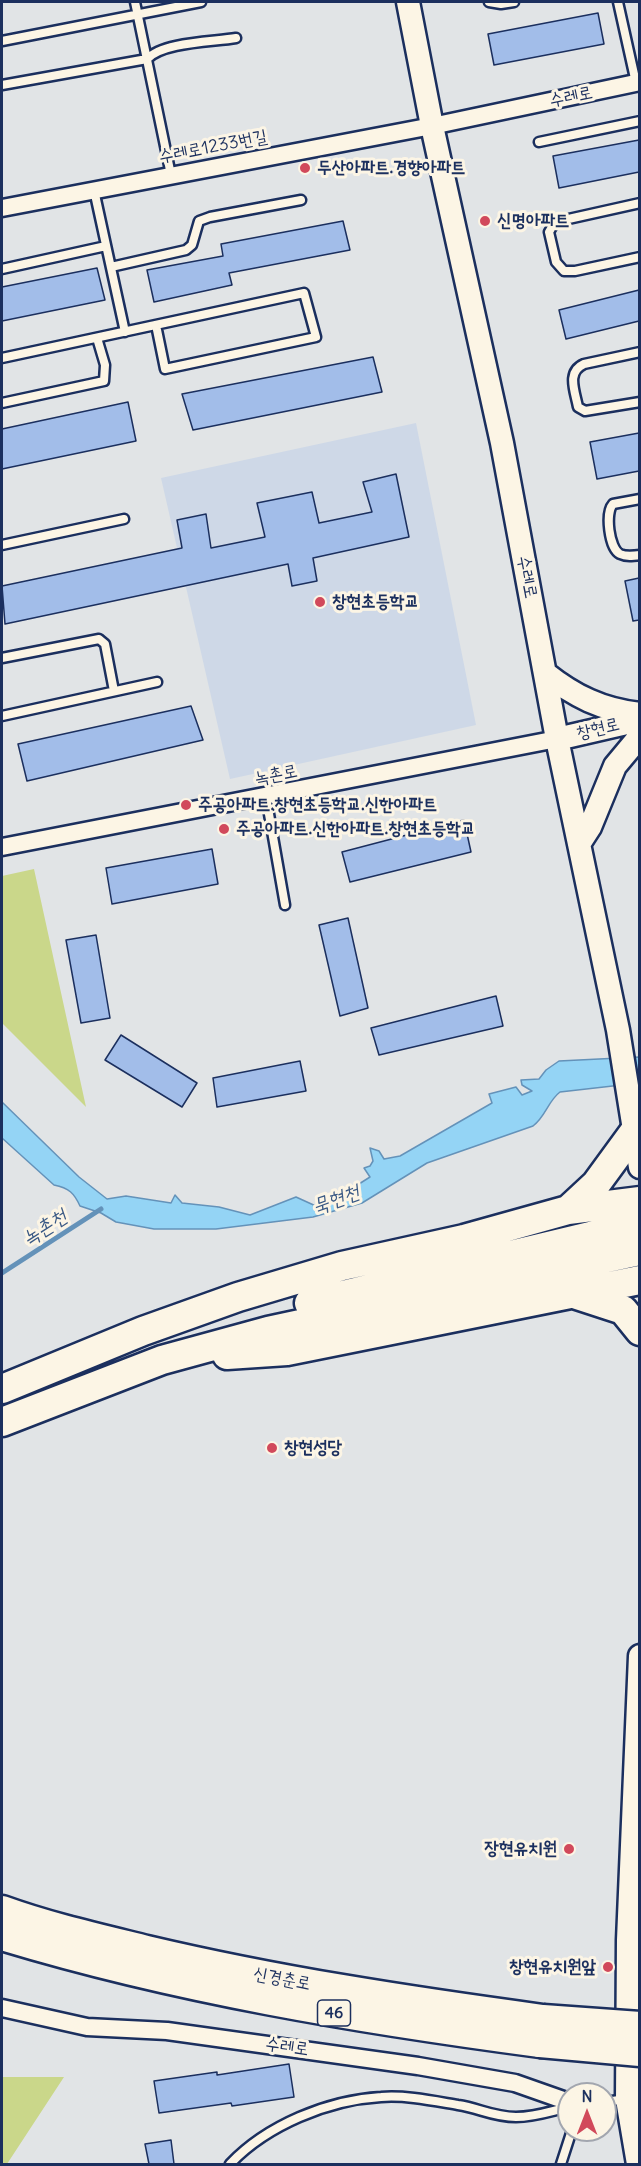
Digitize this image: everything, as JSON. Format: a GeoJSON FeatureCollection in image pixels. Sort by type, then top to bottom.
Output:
{"type":"FeatureCollection","features":[{"type":"Feature","properties":{"kind":"highway"},"geometry":{"type":"LineString","coordinates":[[568,1209],[596,1184],[637,1134]]}},
{"type":"Feature","properties":{"kind":"highway"},"geometry":{"type":"LineString","coordinates":[[2,1390],[143,1331],[238,1297],[342,1266],[464,1239],[568,1209],[639,1201]]}},
{"type":"Feature","properties":{"kind":"highway"},"geometry":{"type":"LineString","coordinates":[[2,1422],[162,1360],[594,1248],[639,1224]]}},
{"type":"Feature","properties":{"kind":"highway"},"geometry":{"type":"LineString","coordinates":[[2,1390],[199,1329],[594,1248],[639,1251]]}},
{"type":"Feature","properties":{"kind":"highway"},"geometry":{"type":"LineString","coordinates":[[162,1360],[287,1351],[577,1295],[639,1280]]}},
{"type":"Feature","properties":{"kind":"highway"},"geometry":{"type":"LineString","coordinates":[[577,1295],[623,1310],[639,1331]]}},
{"type":"Feature","properties":{"kind":"highway"},"geometry":{"type":"LineString","coordinates":[[2,1903],[47,1926]]}},
{"type":"Feature","properties":{"kind":"highway","name":"신경춘로"},"geometry":{"type":"LineString","coordinates":[[2,1910],[47,1926],[271,1977],[387,1998],[639,2052]]}},
{"type":"Feature","properties":{"kind":"highway","name":"신경춘로"},"geometry":{"type":"LineString","coordinates":[[2,1936],[130,1971],[382,2022],[542,2031],[639,2026]]}},
{"type":"Feature","properties":{"kind":"main road","name":"수레로"},"geometry":{"type":"LineString","coordinates":[[408,2],[432,126],[502,443],[637,1134]]}},
{"type":"Feature","properties":{"kind":"main road"},"geometry":{"type":"LineString","coordinates":[[545,672],[568,691],[586,701],[605,708],[639,714]]}},
{"type":"Feature","properties":{"kind":"main road","name":"창현로"},"geometry":{"type":"LineString","coordinates":[[558,739],[639,720]]}},
{"type":"Feature","properties":{"kind":"main road"},"geometry":{"type":"LineString","coordinates":[[579,844],[590,827],[615,766],[639,736]]}},
{"type":"Feature","properties":{"kind":"main road"},"geometry":{"type":"LineString","coordinates":[[637,1134],[639,1167]]}},
{"type":"Feature","properties":{"kind":"main road"},"geometry":{"type":"LineString","coordinates":[[617,2091],[635,1913],[639,1656]]}},
{"type":"Feature","properties":{"kind":"main road"},"geometry":{"type":"LineString","coordinates":[[617,2104],[638,2164]]}},
{"type":"Feature","properties":{"kind":"street","name":"수레로"},"geometry":{"type":"LineString","coordinates":[[432,126],[638,83]]}},
{"type":"Feature","properties":{"kind":"street","name":"수레로1233번길"},"geometry":{"type":"LineString","coordinates":[[2,208],[432,126]]}},
{"type":"Feature","properties":{"kind":"street","name":"녹촌로"},"geometry":{"type":"LineString","coordinates":[[2,847],[558,739]]}},
{"type":"Feature","properties":{"kind":"street","name":"수레로"},"geometry":{"type":"LineString","coordinates":[[2,2008],[87,2027],[167,2031],[418,2066],[515,2083],[557,2098]]}},
{"type":"Feature","properties":{"kind":"lane"},"geometry":{"type":"LineString","coordinates":[[135,2],[171,175]]}},
{"type":"Feature","properties":{"kind":"lane"},"geometry":{"type":"LineString","coordinates":[[2,41],[201,2]]}},
{"type":"Feature","properties":{"kind":"lane"},"geometry":{"type":"LineString","coordinates":[[489,2],[501,4],[514,2]]}},
{"type":"Feature","properties":{"kind":"lane"},"geometry":{"type":"LineString","coordinates":[[618,2],[638,83]]}},
{"type":"Feature","properties":{"kind":"lane"},"geometry":{"type":"LineString","coordinates":[[2,85],[147,59],[154,51],[236,38]]}},
{"type":"Feature","properties":{"kind":"lane"},"geometry":{"type":"LineString","coordinates":[[539,142],[639,121]]}},
{"type":"Feature","properties":{"kind":"lane"},"geometry":{"type":"LineString","coordinates":[[94,190],[125,332]]}},
{"type":"Feature","properties":{"kind":"lane"},"geometry":{"type":"LineString","coordinates":[[111,267],[186,250],[192,244],[199,221],[210,217],[301,200]]}},
{"type":"Feature","properties":{"kind":"lane"},"geometry":{"type":"LineString","coordinates":[[639,203],[555,222],[549,231],[556,261],[564,271],[575,271],[639,257]]}},
{"type":"Feature","properties":{"kind":"lane"},"geometry":{"type":"LineString","coordinates":[[2,269],[106,246]]}},
{"type":"Feature","properties":{"kind":"lane"},"geometry":{"type":"LineString","coordinates":[[2,358],[304,293],[316,337],[165,369],[156,325]]}},
{"type":"Feature","properties":{"kind":"lane"},"geometry":{"type":"LineString","coordinates":[[2,404],[104,381],[105,365],[97,338]]}},
{"type":"Feature","properties":{"kind":"lane"},"geometry":{"type":"LineString","coordinates":[[639,352],[584,364],[576,367],[573,374],[578,407],[585,411],[639,402]]}},
{"type":"Feature","properties":{"kind":"lane"},"geometry":{"type":"LineString","coordinates":[[639,499],[613,504],[608,515],[614,547],[619,554],[631,557],[639,555]]}},
{"type":"Feature","properties":{"kind":"lane"},"geometry":{"type":"LineString","coordinates":[[2,544],[124,519]]}},
{"type":"Feature","properties":{"kind":"lane"},"geometry":{"type":"LineString","coordinates":[[2,658],[99,639],[105,644],[114,691]]}},
{"type":"Feature","properties":{"kind":"lane"},"geometry":{"type":"LineString","coordinates":[[2,716],[157,682]]}},
{"type":"Feature","properties":{"kind":"lane"},"geometry":{"type":"LineString","coordinates":[[266,796],[285,905]]}},
{"type":"Feature","properties":{"kind":"lane"},"geometry":{"type":"LineString","coordinates":[[230,2164],[263,2136],[291,2122],[350,2101],[382,2097],[432,2101],[467,2106],[489,2115],[515,2117],[541,2116],[557,2111]]}},
{"type":"Feature","properties":{"kind":"lane"},"geometry":{"type":"LineString","coordinates":[[561,2164],[568,2142]]}},
{"type":"Feature","properties":{"kind":"shaded area","name":"창현초등학교"},"geometry":{"type":"Polygon","coordinates":[[[416,423],[476,725],[230,779],[161,478],[416,423]]]}},
{"type":"Feature","properties":{"kind":"green space"},"geometry":{"type":"Polygon","coordinates":[[[34,869],[86,1107],[2,1023],[2,876],[34,869]]]}},
{"type":"Feature","properties":{"kind":"green space"},"geometry":{"type":"Polygon","coordinates":[[[2,2077],[64,2077],[7,2164],[2,2164],[2,2077]]]}},
{"type":"Feature","properties":{"kind":"water","name":"묵현천"},"geometry":{"type":"Polygon","coordinates":[[[639,1057],[639,1083],[560,1092],[533,1126],[427,1163],[362,1203],[313,1217],[216,1229],[154,1229],[116,1222],[101,1213],[80,1206],[70,1192],[54,1185],[2,1138],[2,1102],[79,1177],[107,1199],[126,1196],[171,1203],[175,1195],[182,1203],[219,1207],[250,1215],[296,1197],[318,1207],[329,1203],[370,1177],[364,1168],[370,1166],[373,1161],[370,1148],[379,1151],[384,1159],[400,1156],[492,1103],[489,1094],[516,1087],[522,1095],[532,1091],[522,1085],[521,1080],[539,1079],[546,1070],[559,1061],[639,1057]]]}},
{"type":"Feature","properties":{"kind":"building"},"geometry":{"type":"Polygon","coordinates":[[[598,13],[604,44],[494,65],[488,34],[598,13]]]}},
{"type":"Feature","properties":{"kind":"building"},"geometry":{"type":"Polygon","coordinates":[[[639,140],[639,172],[559,188],[553,156],[639,140]]]}},
{"type":"Feature","properties":{"kind":"building"},"geometry":{"type":"Polygon","coordinates":[[[343,221],[350,250],[229,273],[232,285],[154,302],[147,270],[223,256],[221,244],[343,221]]]}},
{"type":"Feature","properties":{"kind":"building"},"geometry":{"type":"Polygon","coordinates":[[[97,268],[105,300],[2,321],[2,287],[97,268]]]}},
{"type":"Feature","properties":{"kind":"building"},"geometry":{"type":"Polygon","coordinates":[[[639,290],[639,321],[566,339],[559,310],[639,290]]]}},
{"type":"Feature","properties":{"kind":"building"},"geometry":{"type":"Polygon","coordinates":[[[373,357],[382,392],[193,430],[182,394],[373,357]]]}},
{"type":"Feature","properties":{"kind":"building"},"geometry":{"type":"Polygon","coordinates":[[[128,402],[136,441],[2,469],[2,429],[128,402]]]}},
{"type":"Feature","properties":{"kind":"building"},"geometry":{"type":"Polygon","coordinates":[[[639,433],[639,471],[597,479],[590,442],[639,433]]]}},
{"type":"Feature","properties":{"kind":"building"},"geometry":{"type":"Polygon","coordinates":[[[396,474],[409,537],[313,558],[317,581],[292,586],[288,564],[5,624],[2,586],[182,548],[177,520],[206,514],[211,548],[265,537],[257,503],[312,492],[319,523],[372,512],[363,482],[396,474]]]}},
{"type":"Feature","properties":{"kind":"building"},"geometry":{"type":"Polygon","coordinates":[[[639,578],[639,620],[633,621],[625,581],[639,578]]]}},
{"type":"Feature","properties":{"kind":"building"},"geometry":{"type":"Polygon","coordinates":[[[191,706],[203,740],[27,781],[18,744],[191,706]]]}},
{"type":"Feature","properties":{"kind":"building"},"geometry":{"type":"Polygon","coordinates":[[[464,820],[471,852],[350,882],[342,852],[464,820]]]}},
{"type":"Feature","properties":{"kind":"building"},"geometry":{"type":"Polygon","coordinates":[[[212,849],[218,884],[112,904],[106,868],[212,849]]]}},
{"type":"Feature","properties":{"kind":"building"},"geometry":{"type":"Polygon","coordinates":[[[348,918],[368,1008],[340,1016],[319,925],[348,918]]]}},
{"type":"Feature","properties":{"kind":"building"},"geometry":{"type":"Polygon","coordinates":[[[96,935],[110,1018],[81,1023],[66,940],[96,935]]]}},
{"type":"Feature","properties":{"kind":"building"},"geometry":{"type":"Polygon","coordinates":[[[496,996],[503,1026],[379,1055],[371,1028],[496,996]]]}},
{"type":"Feature","properties":{"kind":"building"},"geometry":{"type":"Polygon","coordinates":[[[121,1035],[197,1083],[182,1107],[105,1060],[121,1035]]]}},
{"type":"Feature","properties":{"kind":"building"},"geometry":{"type":"Polygon","coordinates":[[[300,1061],[306,1091],[217,1107],[213,1078],[300,1061]]]}},
{"type":"Feature","properties":{"kind":"building"},"geometry":{"type":"Polygon","coordinates":[[[289,2064],[294,2097],[159,2113],[154,2081],[217,2072],[217,2075],[289,2064]]]}},
{"type":"Feature","properties":{"kind":"building"},"geometry":{"type":"Polygon","coordinates":[[[171,2140],[174,2164],[149,2164],[145,2144],[171,2140]]]}},
{"type":"Feature","properties":{"kind":"waterway","name":"녹촌천"},"geometry":{"type":"LineString","coordinates":[[2,1273],[101,1209]]}},
{"type":"Feature","properties":{"kind":"place","name":"두산아파트.경향아파트"},"geometry":{"type":"Point","coordinates":[305,168]}},
{"type":"Feature","properties":{"kind":"place","name":"신명아파트"},"geometry":{"type":"Point","coordinates":[485,221]}},
{"type":"Feature","properties":{"kind":"place","name":"창현초등학교"},"geometry":{"type":"Point","coordinates":[320,602]}},
{"type":"Feature","properties":{"kind":"place","name":"주공아파트.창현초등학교.신한아파트"},"geometry":{"type":"Point","coordinates":[186,805]}},
{"type":"Feature","properties":{"kind":"place","name":"주공아파트.신한아파트.창현초등학교"},"geometry":{"type":"Point","coordinates":[224,829]}},
{"type":"Feature","properties":{"kind":"place","name":"창현성당"},"geometry":{"type":"Point","coordinates":[272,1448]}},
{"type":"Feature","properties":{"kind":"place","name":"장현유치원"},"geometry":{"type":"Point","coordinates":[569,1849]}},
{"type":"Feature","properties":{"kind":"place","name":"창현유치원앞"},"geometry":{"type":"Point","coordinates":[608,1967]}}]}
